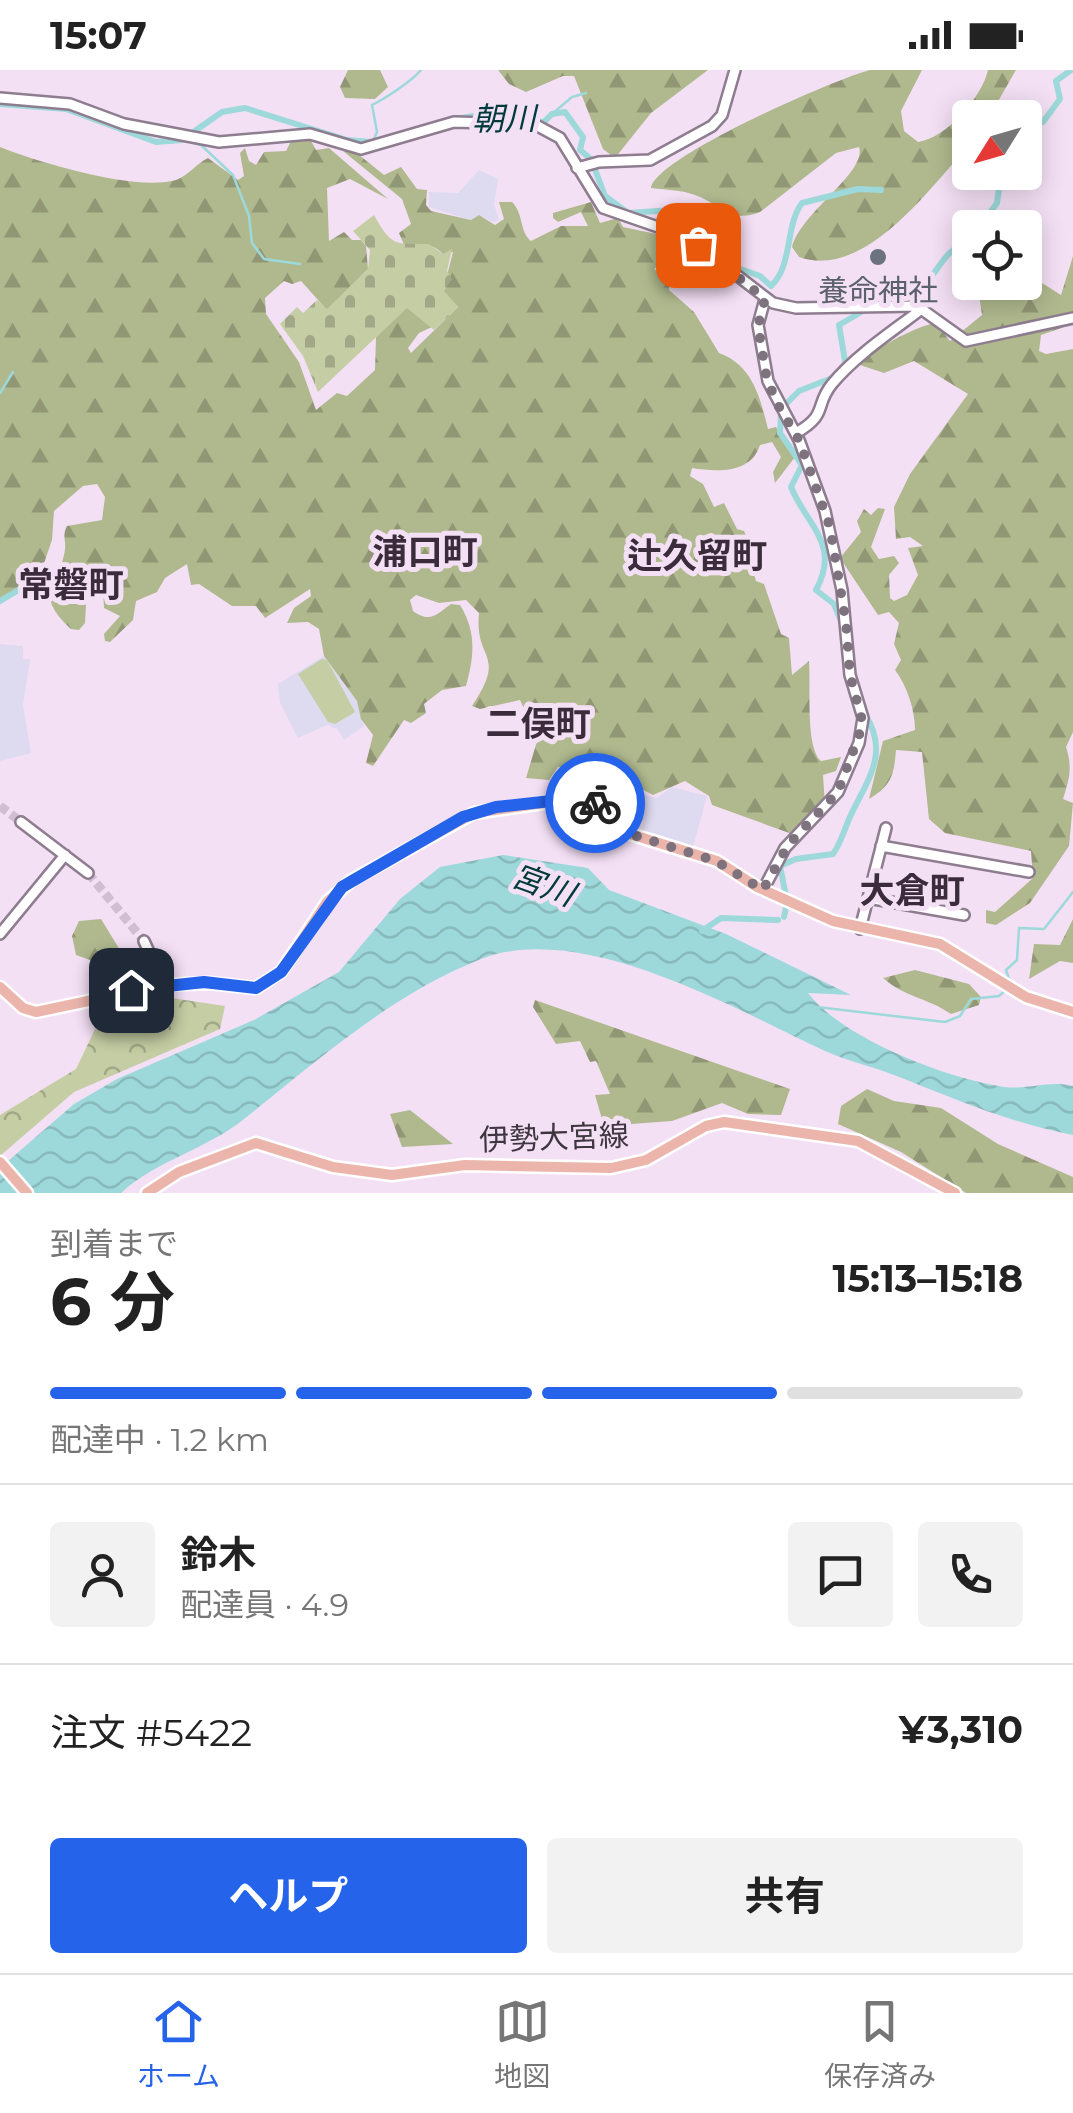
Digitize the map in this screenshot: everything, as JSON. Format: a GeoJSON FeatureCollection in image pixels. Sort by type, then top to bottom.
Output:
{"type":"FeatureCollection","features":[{"type":"Feature","properties":{"kind":"main road"},"geometry":{"type":"LineString","coordinates":[[0,987],[23,1008],[36,1012],[164,985],[209,982],[247,989],[267,983],[288,963],[342,887],[463,817],[496,807],[587,799],[610,813],[630,834],[716,861],[763,890],[860,930],[940,944],[1026,997],[1073,1012]]}},
{"type":"Feature","properties":{"kind":"main road","name":"伊勢大宮線"},"geometry":{"type":"LineString","coordinates":[[147,1193],[180,1172],[252,1144],[273,1145],[332,1167],[392,1175],[465,1165],[611,1168],[646,1160],[706,1126],[724,1122],[858,1141],[955,1193]]}},
{"type":"Feature","properties":{"kind":"main road"},"geometry":{"type":"LineString","coordinates":[[0,1165],[25,1193]]}},
{"type":"Feature","properties":{"kind":"street"},"geometry":{"type":"LineString","coordinates":[[577,168],[593,163],[650,160],[714,124],[724,110],[735,70]]}},
{"type":"Feature","properties":{"kind":"street"},"geometry":{"type":"LineString","coordinates":[[0,98],[70,104],[124,124],[198,138],[236,142],[310,134],[361,150],[454,122],[528,123],[560,138],[603,208],[686,237],[765,299],[796,308],[923,308],[966,342],[1073,318]]}},
{"type":"Feature","properties":{"kind":"street"},"geometry":{"type":"LineString","coordinates":[[763,890],[788,845],[834,798],[859,744],[863,718],[847,660],[830,527],[796,433],[775,400],[766,374],[758,326],[765,299]]}},
{"type":"Feature","properties":{"kind":"street"},"geometry":{"type":"LineString","coordinates":[[796,433],[820,416],[833,382],[889,332],[923,308]]}},
{"type":"Feature","properties":{"kind":"street"},"geometry":{"type":"LineString","coordinates":[[20,822],[88,874]]}},
{"type":"Feature","properties":{"kind":"street"},"geometry":{"type":"LineString","coordinates":[[860,930],[886,828]]}},
{"type":"Feature","properties":{"kind":"street"},"geometry":{"type":"LineString","coordinates":[[881,846],[1029,872]]}},
{"type":"Feature","properties":{"kind":"street"},"geometry":{"type":"LineString","coordinates":[[0,934],[65,854]]}},
{"type":"Feature","properties":{"kind":"street"},"geometry":{"type":"LineString","coordinates":[[868,898],[964,915]]}},
{"type":"Feature","properties":{"kind":"street"},"geometry":{"type":"LineString","coordinates":[[144,941],[164,985]]}},
{"type":"Feature","properties":{"kind":"shaded area"},"geometry":{"type":"Polygon","coordinates":[[[479,170],[498,179],[494,205],[499,219],[493,222],[479,215],[471,220],[429,207],[429,192],[458,193],[479,170]]]}},
{"type":"Feature","properties":{"kind":"shaded area"},"geometry":{"type":"Polygon","coordinates":[[[0,644],[23,646],[23,659],[30,659],[23,705],[31,753],[0,761],[0,644]]]}},
{"type":"Feature","properties":{"kind":"shaded area"},"geometry":{"type":"Polygon","coordinates":[[[324,656],[357,701],[364,726],[344,740],[337,729],[327,725],[298,738],[280,703],[278,684],[324,656]]]}},
{"type":"Feature","properties":{"kind":"shaded area"},"geometry":{"type":"Polygon","coordinates":[[[672,787],[707,796],[692,851],[640,834],[644,821],[636,818],[644,795],[657,798],[672,787]]]}},
{"type":"Feature","properties":{"kind":"green space"},"geometry":{"type":"Polygon","coordinates":[[[348,70],[380,70],[388,87],[375,99],[345,98],[340,87],[348,70]]]}},
{"type":"Feature","properties":{"kind":"green space"},"geometry":{"type":"Polygon","coordinates":[[[498,70],[708,70],[651,113],[615,158],[603,149],[574,76],[563,76],[526,92],[509,84],[498,70]]]}},
{"type":"Feature","properties":{"kind":"green space"},"geometry":{"type":"Polygon","coordinates":[[[870,70],[922,70],[901,111],[904,131],[918,142],[952,124],[952,164],[913,207],[870,244],[847,256],[823,261],[799,257],[792,247],[808,220],[853,169],[859,147],[836,153],[760,212],[750,215],[729,213],[688,193],[651,188],[660,174],[713,139],[870,70]]]}},
{"type":"Feature","properties":{"kind":"green space"},"geometry":{"type":"Polygon","coordinates":[[[988,70],[1016,70],[999,100],[973,100],[988,70]]]}},
{"type":"Feature","properties":{"kind":"green space"},"geometry":{"type":"Polygon","coordinates":[[[292,139],[310,139],[316,150],[329,148],[388,199],[350,179],[327,188],[329,241],[344,232],[352,240],[361,240],[366,246],[368,269],[327,310],[301,281],[284,281],[265,298],[266,314],[299,362],[316,410],[337,393],[347,396],[375,370],[376,337],[407,307],[432,327],[419,333],[408,348],[411,353],[458,307],[443,291],[453,252],[443,254],[425,245],[405,247],[399,233],[411,224],[402,199],[343,151],[358,154],[384,175],[401,167],[417,189],[427,190],[426,205],[431,211],[471,220],[479,215],[495,225],[504,219],[499,202],[512,202],[531,241],[561,226],[588,226],[581,212],[558,222],[553,213],[591,202],[600,223],[618,218],[623,227],[661,235],[665,260],[654,269],[670,279],[669,290],[694,312],[719,353],[747,374],[758,394],[768,429],[776,427],[795,457],[775,483],[773,472],[781,457],[772,442],[760,445],[756,454],[741,466],[722,470],[692,468],[690,476],[703,484],[714,507],[724,503],[737,529],[744,531],[751,547],[743,558],[745,568],[764,584],[781,634],[789,638],[792,675],[809,661],[811,730],[816,754],[821,761],[841,757],[836,771],[823,775],[825,806],[792,834],[712,805],[709,796],[685,781],[653,795],[634,785],[626,796],[591,788],[584,772],[558,767],[549,780],[526,778],[538,738],[520,700],[480,709],[472,706],[489,666],[481,641],[479,613],[466,600],[439,603],[416,595],[410,600],[413,611],[425,617],[434,616],[451,604],[460,605],[471,635],[469,675],[466,686],[442,690],[424,704],[426,713],[411,723],[404,720],[373,766],[366,763],[373,735],[361,719],[357,701],[324,656],[319,629],[308,622],[287,623],[294,608],[311,596],[310,589],[265,618],[256,606],[232,606],[199,584],[191,585],[187,564],[165,578],[157,592],[136,601],[133,620],[110,642],[105,641],[104,634],[120,616],[104,608],[103,590],[96,584],[104,578],[97,573],[87,587],[85,623],[79,630],[71,629],[52,605],[51,588],[62,561],[67,526],[102,520],[105,497],[97,484],[83,486],[54,511],[52,540],[42,569],[0,600],[0,147],[87,174],[159,183],[180,178],[208,158],[238,180],[244,176],[240,153],[245,148],[249,161],[256,165],[264,152],[286,151],[292,139]]]}},
{"type":"Feature","properties":{"kind":"green space"},"geometry":{"type":"Polygon","coordinates":[[[374,215],[396,242],[429,244],[443,254],[452,249],[447,271],[452,279],[444,291],[458,307],[434,330],[407,308],[318,392],[303,356],[280,324],[297,307],[303,313],[317,300],[327,309],[368,269],[370,250],[353,231],[374,215]]]}},
{"type":"Feature","properties":{"kind":"green space"},"geometry":{"type":"Polygon","coordinates":[[[1073,256],[1073,324],[1041,335],[1039,351],[1046,354],[1073,349],[1073,732],[1066,747],[1069,774],[1063,799],[1073,803],[1069,846],[1030,903],[996,925],[986,923],[986,910],[995,912],[1033,878],[1031,851],[945,833],[929,819],[922,752],[896,750],[890,779],[869,799],[883,741],[915,730],[915,722],[907,691],[895,670],[901,660],[894,644],[899,623],[889,612],[878,615],[840,558],[861,532],[857,521],[864,509],[871,515],[878,508],[885,509],[871,547],[879,559],[894,556],[899,563],[889,575],[890,598],[894,601],[907,595],[918,575],[908,548],[923,546],[910,537],[896,539],[894,507],[910,474],[968,394],[914,361],[884,373],[857,364],[895,339],[936,323],[950,341],[982,315],[980,300],[1042,300],[1042,283],[1061,295],[1073,256]]]}},
{"type":"Feature","properties":{"kind":"green space"},"geometry":{"type":"Polygon","coordinates":[[[322,659],[327,660],[355,712],[335,724],[328,722],[298,674],[322,659]]]}},
{"type":"Feature","properties":{"kind":"green space"},"geometry":{"type":"Polygon","coordinates":[[[101,919],[120,950],[116,963],[107,966],[76,955],[72,936],[79,921],[101,919]]]}},
{"type":"Feature","properties":{"kind":"green space"},"geometry":{"type":"Polygon","coordinates":[[[1073,919],[1073,963],[1060,961],[1029,979],[1034,944],[1060,945],[1073,919]]]}},
{"type":"Feature","properties":{"kind":"green space"},"geometry":{"type":"Polygon","coordinates":[[[915,970],[969,984],[981,997],[979,1005],[951,1014],[883,978],[915,970]]]}},
{"type":"Feature","properties":{"kind":"green space"},"geometry":{"type":"Polygon","coordinates":[[[138,993],[225,1006],[220,1029],[74,1092],[0,1156],[0,1115],[76,1069],[107,1004],[138,993]]]}},
{"type":"Feature","properties":{"kind":"green space"},"geometry":{"type":"Polygon","coordinates":[[[535,1000],[790,1089],[781,1115],[748,1114],[722,1103],[672,1121],[604,1126],[595,1095],[610,1094],[596,1061],[590,1062],[580,1041],[556,1044],[533,1007],[535,1000]]]}},
{"type":"Feature","properties":{"kind":"green space"},"geometry":{"type":"Polygon","coordinates":[[[867,1089],[894,1101],[941,1108],[998,1144],[1073,1177],[1073,1193],[966,1193],[901,1152],[838,1124],[841,1106],[867,1089]]]}},
{"type":"Feature","properties":{"kind":"green space"},"geometry":{"type":"Polygon","coordinates":[[[410,1110],[453,1144],[402,1147],[390,1114],[410,1110]]]}},
{"type":"Feature","properties":{"kind":"water","name":"宮川"},"geometry":{"type":"Polygon","coordinates":[[[503,855],[588,868],[609,890],[726,934],[851,995],[808,993],[845,1026],[897,1054],[954,1075],[1004,1087],[1073,1086],[1073,1135],[1003,1116],[841,1057],[656,974],[564,951],[521,950],[481,959],[417,990],[357,1030],[230,1129],[150,1172],[121,1193],[0,1193],[0,1168],[74,1104],[117,1079],[254,1020],[339,972],[400,899],[440,867],[503,855]]]}},
{"type":"Feature","properties":{"kind":"waterway"},"geometry":{"type":"LineString","coordinates":[[373,141],[377,132],[372,105],[421,70]]}},
{"type":"Feature","properties":{"kind":"waterway"},"geometry":{"type":"LineString","coordinates":[[1042,122],[1060,99],[1056,81],[1071,70]]}},
{"type":"Feature","properties":{"kind":"waterway"},"geometry":{"type":"LineString","coordinates":[[552,114],[572,97],[586,93]]}},
{"type":"Feature","properties":{"kind":"waterway","name":"朝川"},"geometry":{"type":"LineString","coordinates":[[0,104],[66,109],[156,142],[182,140],[222,112],[245,108],[347,140],[371,142]]}},
{"type":"Feature","properties":{"kind":"waterway","name":"朝川"},"geometry":{"type":"LineString","coordinates":[[534,121],[544,122],[552,114],[565,112],[583,137],[580,150],[591,159],[605,196],[628,213],[672,210],[685,231],[713,246],[732,266],[760,276],[771,286],[783,268],[793,222],[802,203],[858,189],[881,190]]}},
{"type":"Feature","properties":{"kind":"waterway","name":"朝川"},"geometry":{"type":"LineString","coordinates":[[456,119],[485,114],[516,120]]}},
{"type":"Feature","properties":{"kind":"waterway"},"geometry":{"type":"LineString","coordinates":[[182,140],[201,145],[233,175],[249,216],[252,243],[264,259],[300,264]]}},
{"type":"Feature","properties":{"kind":"waterway"},"geometry":{"type":"LineString","coordinates":[[992,210],[999,190]]}},
{"type":"Feature","properties":{"kind":"waterway"},"geometry":{"type":"LineString","coordinates":[[846,367],[839,325],[863,311],[868,297],[910,297],[926,284],[952,250]]}},
{"type":"Feature","properties":{"kind":"waterway"},"geometry":{"type":"LineString","coordinates":[[0,393],[13,372]]}},
{"type":"Feature","properties":{"kind":"waterway"},"geometry":{"type":"LineString","coordinates":[[783,407],[799,391],[837,376]]}},
{"type":"Feature","properties":{"kind":"waterway"},"geometry":{"type":"LineString","coordinates":[[781,413],[780,433],[802,465],[791,487],[823,547],[823,574],[816,590],[834,604],[844,628]]}},
{"type":"Feature","properties":{"kind":"waterway"},"geometry":{"type":"LineString","coordinates":[[0,601],[22,588]]}},
{"type":"Feature","properties":{"kind":"waterway"},"geometry":{"type":"LineString","coordinates":[[786,896],[780,866],[796,859],[833,854],[869,778],[876,741],[864,713]]}},
{"type":"Feature","properties":{"kind":"waterway"},"geometry":{"type":"LineString","coordinates":[[1010,982],[1006,970],[1017,960],[1019,928],[1044,929],[1073,892]]}},
{"type":"Feature","properties":{"kind":"waterway"},"geometry":{"type":"LineString","coordinates":[[784,917],[787,902]]}},
{"type":"Feature","properties":{"kind":"waterway"},"geometry":{"type":"LineString","coordinates":[[702,931],[721,918],[778,920]]}},
{"type":"Feature","properties":{"kind":"waterway"},"geometry":{"type":"LineString","coordinates":[[817,1007],[945,1022],[960,1016],[971,999],[999,996],[1008,988]]}},
{"type":"Feature","properties":{"kind":"tunnel"},"geometry":{"type":"LineString","coordinates":[[0,806],[21,822]]}},
{"type":"Feature","properties":{"kind":"tunnel"},"geometry":{"type":"LineString","coordinates":[[88,873],[144,941]]}},
{"type":"Feature","properties":{"kind":"way so far"},"geometry":{"type":"LineString","coordinates":[[595,803],[630,834],[716,861],[763,890],[788,845],[838,792],[862,731],[862,712],[850,675],[830,527],[799,440],[775,400],[766,374],[758,326],[765,299],[698,245]]}},
{"type":"Feature","properties":{"kind":"place","name":"養命神社"},"geometry":{"type":"Point","coordinates":[878,257]}},
{"type":"Feature","properties":{"kind":"district","name":"浦口町"},"geometry":{"type":"Point","coordinates":[425,552]}},
{"type":"Feature","properties":{"kind":"district","name":"辻久留町"},"geometry":{"type":"Point","coordinates":[697,556]}},
{"type":"Feature","properties":{"kind":"district","name":"常磐町"},"geometry":{"type":"Point","coordinates":[71,585]}},
{"type":"Feature","properties":{"kind":"district","name":"二俣町"},"geometry":{"type":"Point","coordinates":[538,724]}},
{"type":"Feature","properties":{"kind":"district","name":"大倉町"},"geometry":{"type":"Point","coordinates":[912,891]}},
{"type":"Feature","properties":{"kind":"route"},"geometry":{"type":"LineString","coordinates":[[131,990],[204,982],[256,988],[281,972],[306,940],[327,902],[342,887],[463,817],[496,807],[578,798],[595,803]]}}]}
